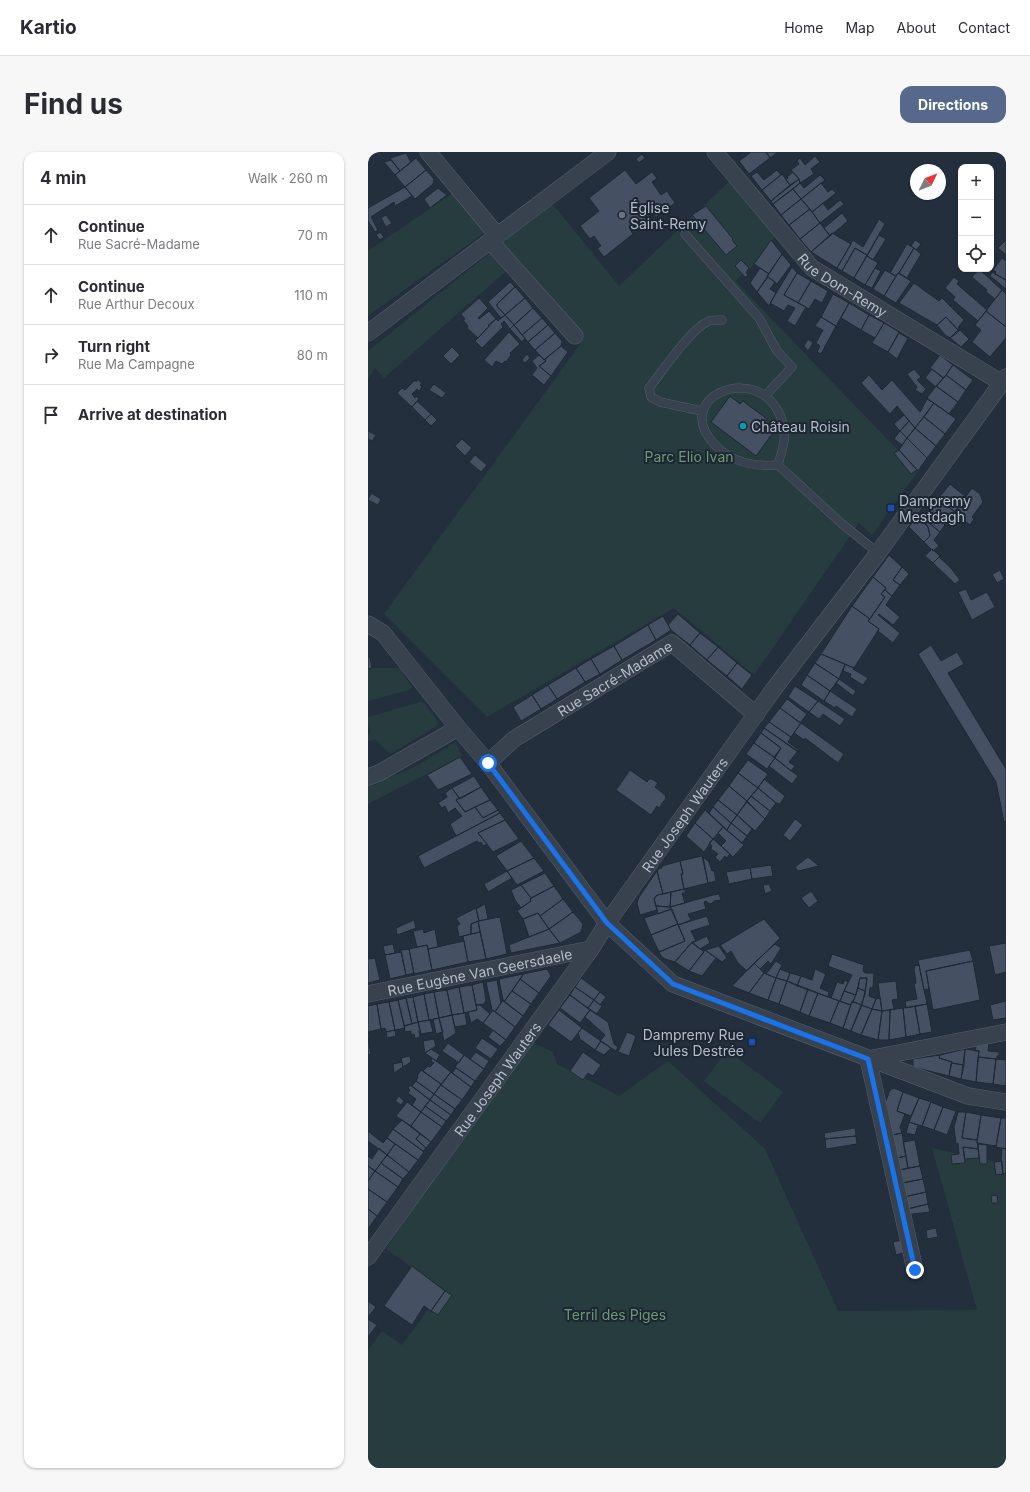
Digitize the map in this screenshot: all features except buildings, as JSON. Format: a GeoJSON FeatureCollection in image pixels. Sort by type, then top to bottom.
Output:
{"type":"FeatureCollection","features":[{"type":"Feature","properties":{"kind":"street"},"geometry":{"type":"LineString","coordinates":[[428,152],[493,238],[575,336]]}},
{"type":"Feature","properties":{"kind":"street"},"geometry":{"type":"LineString","coordinates":[[368,334],[608,152]]}},
{"type":"Feature","properties":{"kind":"street","name":"Rue Dom-Remy"},"geometry":{"type":"LineString","coordinates":[[715,152],[812,268],[1004,380]]}},
{"type":"Feature","properties":{"kind":"street","name":"Rue Joseph Wauters"},"geometry":{"type":"LineString","coordinates":[[368,1256],[591,949],[607,923],[778,684],[878,553],[1004,380]]}},
{"type":"Feature","properties":{"kind":"street"},"geometry":{"type":"LineString","coordinates":[[368,624],[383,633],[458,728],[488,763],[607,923],[673,984],[968,1096],[1006,1102]]}},
{"type":"Feature","properties":{"kind":"street","name":"Rue Sacré-Madame"},"geometry":{"type":"LineString","coordinates":[[488,763],[514,739],[672,643],[756,715]]}},
{"type":"Feature","properties":{"kind":"street"},"geometry":{"type":"LineString","coordinates":[[368,777],[379,773],[458,728]]}},
{"type":"Feature","properties":{"kind":"street","name":"Rue Eugène Van Geersdaele"},"geometry":{"type":"LineString","coordinates":[[368,994],[591,949]]}},
{"type":"Feature","properties":{"kind":"street"},"geometry":{"type":"LineString","coordinates":[[868,1059],[1006,1032]]}},
{"type":"Feature","properties":{"kind":"street"},"geometry":{"type":"LineString","coordinates":[[868,1059],[915,1270]]}},
{"type":"Feature","properties":{"kind":"lane"},"geometry":{"type":"LineString","coordinates":[[685,234],[760,318],[777,351],[792,367],[765,396]]}},
{"type":"Feature","properties":{"kind":"lane"},"geometry":{"type":"LineString","coordinates":[[702,411],[660,402],[651,397],[649,388],[670,360],[695,331],[709,321],[722,320]]}},
{"type":"Feature","properties":{"kind":"lane"},"geometry":{"type":"LineString","coordinates":[[778,464],[784,441],[784,430],[777,410],[765,396],[751,389],[738,388],[722,390],[709,400],[702,411],[702,424],[708,437],[718,448],[733,459],[747,463],[761,466],[778,464],[841,523],[878,553]]}},
{"type":"Feature","properties":{"kind":"green space","name":"Parc Elio Ivan"},"geometry":{"type":"Polygon","coordinates":[[[735,176],[781,231],[771,241],[754,265],[735,281],[918,471],[872,535],[859,523],[754,675],[674,608],[487,717],[384,614],[581,343],[512,266],[384,378],[375,368],[368,379],[368,351],[491,252],[547,197],[619,286],[735,176]]]}},
{"type":"Feature","properties":{"kind":"green space"},"geometry":{"type":"Polygon","coordinates":[[[454,192],[491,228],[368,316],[368,251],[454,192]]]}},
{"type":"Feature","properties":{"kind":"green space"},"geometry":{"type":"Polygon","coordinates":[[[399,668],[412,687],[409,690],[368,701],[368,669],[399,668]]]}},
{"type":"Feature","properties":{"kind":"green space"},"geometry":{"type":"Polygon","coordinates":[[[420,702],[424,703],[437,720],[438,724],[435,727],[390,754],[375,739],[368,742],[368,735],[370,732],[368,717],[420,702]]]}},
{"type":"Feature","properties":{"kind":"green space"},"geometry":{"type":"Polygon","coordinates":[[[456,742],[462,756],[368,804],[368,785],[411,769],[456,742]]]}},
{"type":"Feature","properties":{"kind":"green space","name":"Terril des Piges"},"geometry":{"type":"Polygon","coordinates":[[[526,1039],[553,1052],[557,1064],[619,1096],[668,1061],[765,1149],[838,1311],[977,1310],[932,1148],[1006,1164],[1006,1468],[368,1468],[368,1350],[382,1331],[402,1345],[443,1289],[386,1249],[526,1039]]]}},
{"type":"Feature","properties":{"kind":"green space"},"geometry":{"type":"Polygon","coordinates":[[[727,1050],[783,1092],[760,1123],[704,1081],[727,1050]]]}},
{"type":"Feature","properties":{"kind":"place","name":"Église Saint-Remy"},"geometry":{"type":"Point","coordinates":[622,215]}},
{"type":"Feature","properties":{"kind":"place","name":"Château Roisin"},"geometry":{"type":"Point","coordinates":[743,426]}},
{"type":"Feature","properties":{"kind":"place","name":"Dampremy Mestdagh"},"geometry":{"type":"Point","coordinates":[891,508]}},
{"type":"Feature","properties":{"kind":"place","name":"Dampremy Rue Jules Destrée"},"geometry":{"type":"Point","coordinates":[752,1042]}},
{"type":"Feature","properties":{"kind":"route"},"geometry":{"type":"LineString","coordinates":[[488,763],[550,844],[607,923],[673,984],[868,1059],[915,1270]]}}]}
